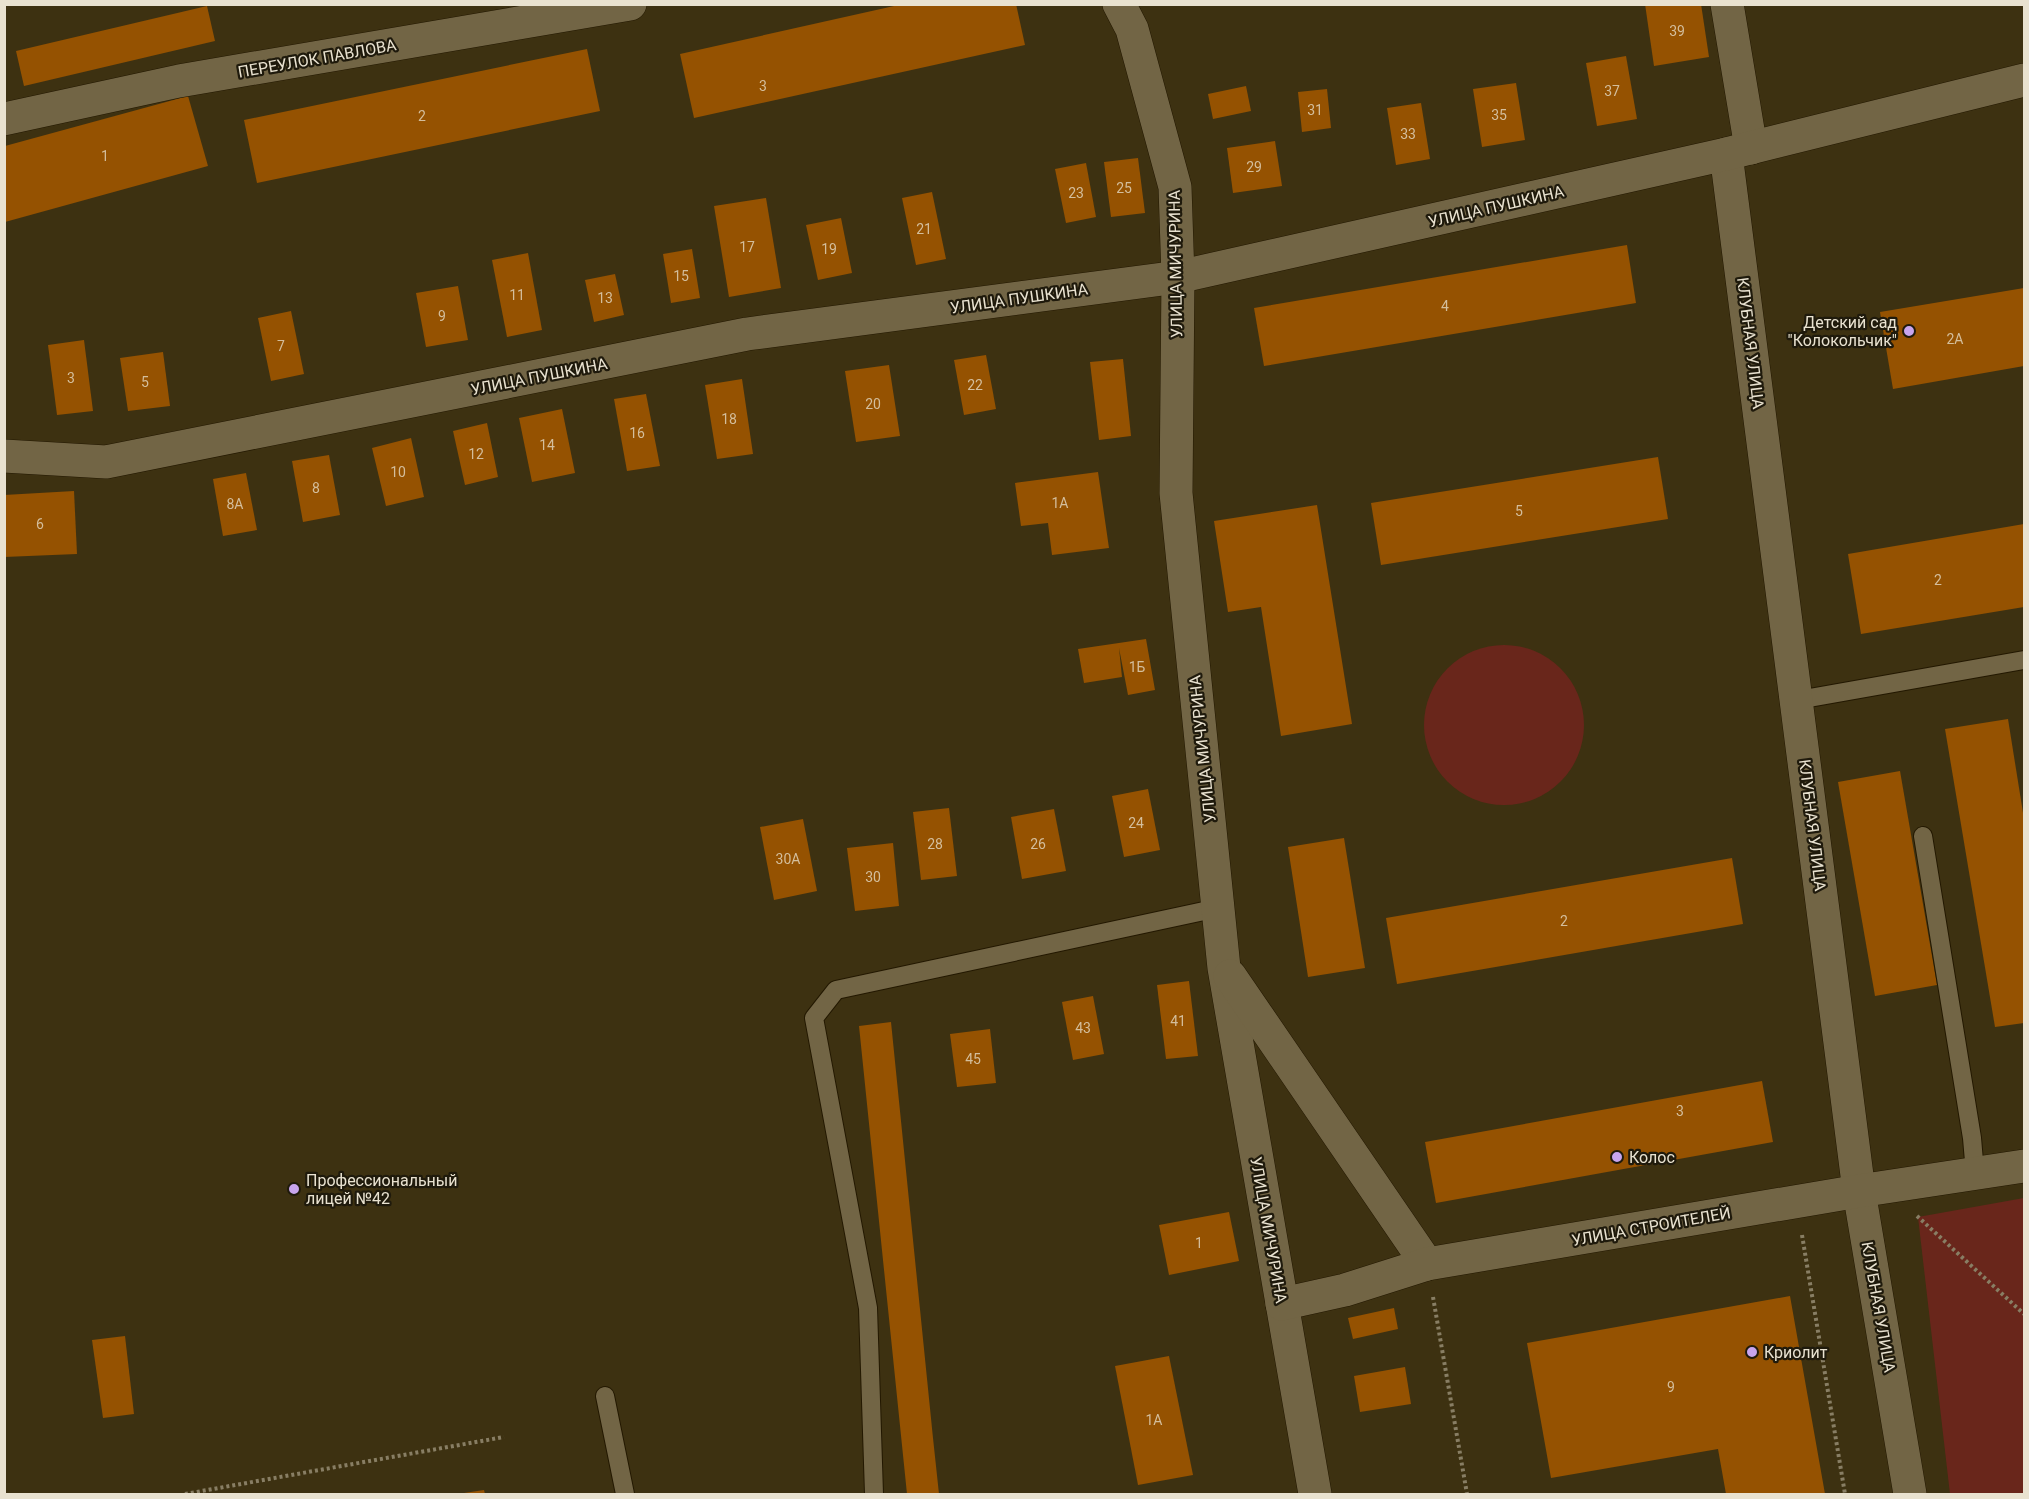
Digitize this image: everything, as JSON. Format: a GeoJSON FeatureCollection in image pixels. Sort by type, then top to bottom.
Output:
{"type":"FeatureCollection","features":[{"type":"Feature","properties":{"kind":"street","name":"ПЕРЕУЛОК ПАВЛОВА"},"geometry":{"type":"LineString","coordinates":[[4,119],[179,81],[630,4]]}},
{"type":"Feature","properties":{"kind":"street","name":"УЛИЦА МИЧУРИНА"},"geometry":{"type":"LineString","coordinates":[[1119,4],[1132,29],[1175,187],[1178,277],[1176,493],[1224,968],[1315,1494]]}},
{"type":"Feature","properties":{"kind":"street","name":"КЛУБНАЯ УЛИЦА"},"geometry":{"type":"LineString","coordinates":[[1727,4],[1739,151],[1798,700],[1873,1189],[1910,1494]]}},
{"type":"Feature","properties":{"kind":"street","name":"УЛИЦА ПУШКИНА"},"geometry":{"type":"LineString","coordinates":[[4,456],[106,462],[747,334],[1178,277],[1739,151],[2025,80]]}},
{"type":"Feature","properties":{"kind":"street"},"geometry":{"type":"LineString","coordinates":[[1224,968],[1427,1264]]}},
{"type":"Feature","properties":{"kind":"street","name":"УЛИЦА СТРОИТЕЛЕЙ"},"geometry":{"type":"LineString","coordinates":[[1282,1304],[1345,1290],[1427,1264],[1797,1201],[2025,1166]]}},
{"type":"Feature","properties":{"kind":"lane"},"geometry":{"type":"LineString","coordinates":[[1798,700],[2025,660]]}},
{"type":"Feature","properties":{"kind":"lane"},"geometry":{"type":"LineString","coordinates":[[1923,836],[1972,1138],[1975,1173]]}},
{"type":"Feature","properties":{"kind":"lane"},"geometry":{"type":"LineString","coordinates":[[873,1494],[868,1308],[814,1018],[836,990],[1218,908]]}},
{"type":"Feature","properties":{"kind":"lane"},"geometry":{"type":"LineString","coordinates":[[605,1396],[625,1494]]}},
{"type":"Feature","properties":{"kind":"path"},"geometry":{"type":"LineString","coordinates":[[1873,1189],[2025,1314]]}},
{"type":"Feature","properties":{"kind":"path"},"geometry":{"type":"LineString","coordinates":[[1797,1201],[1845,1494]]}},
{"type":"Feature","properties":{"kind":"path"},"geometry":{"type":"LineString","coordinates":[[1427,1264],[1467,1494]]}},
{"type":"Feature","properties":{"kind":"path"},"geometry":{"type":"LineString","coordinates":[[185,1494],[504,1437]]}},
{"type":"Feature","properties":{"kind":"shaded area"},"geometry":{"type":"Polygon","coordinates":[[[1504,645],[1535,651],[1560,669],[1578,694],[1584,725],[1578,756],[1560,781],[1535,799],[1504,805],[1473,799],[1448,781],[1430,756],[1424,725],[1430,694],[1448,669],[1473,651],[1504,645]]]}},
{"type":"Feature","properties":{"kind":"shaded area"},"geometry":{"type":"Polygon","coordinates":[[[2024,1198],[2024,1494],[1950,1494],[1918,1217],[2024,1198]]]}},
{"type":"Feature","properties":{"kind":"building"},"geometry":{"type":"Polygon","coordinates":[[[903,4],[1016,4],[1025,45],[694,118],[680,54],[903,4]]]}},
{"type":"Feature","properties":{"kind":"building"},"geometry":{"type":"Polygon","coordinates":[[[1645,4],[1701,4],[1709,57],[1654,66],[1645,4]]]}},
{"type":"Feature","properties":{"kind":"building"},"geometry":{"type":"Polygon","coordinates":[[[207,6],[215,41],[24,86],[16,51],[207,6]]]}},
{"type":"Feature","properties":{"kind":"building"},"geometry":{"type":"Polygon","coordinates":[[[587,49],[600,111],[257,183],[244,120],[587,49]]]}},
{"type":"Feature","properties":{"kind":"building"},"geometry":{"type":"Polygon","coordinates":[[[1626,56],[1637,119],[1597,126],[1586,63],[1626,56]]]}},
{"type":"Feature","properties":{"kind":"building"},"geometry":{"type":"Polygon","coordinates":[[[1516,83],[1525,140],[1482,147],[1473,89],[1516,83]]]}},
{"type":"Feature","properties":{"kind":"building"},"geometry":{"type":"Polygon","coordinates":[[[1246,86],[1251,111],[1213,119],[1208,94],[1246,86]]]}},
{"type":"Feature","properties":{"kind":"building"},"geometry":{"type":"Polygon","coordinates":[[[1327,89],[1331,128],[1302,132],[1298,92],[1327,89]]]}},
{"type":"Feature","properties":{"kind":"building"},"geometry":{"type":"Polygon","coordinates":[[[188,96],[208,166],[5,222],[5,146],[188,96]]]}},
{"type":"Feature","properties":{"kind":"building"},"geometry":{"type":"Polygon","coordinates":[[[1421,103],[1430,159],[1396,165],[1387,108],[1421,103]]]}},
{"type":"Feature","properties":{"kind":"building"},"geometry":{"type":"Polygon","coordinates":[[[1275,141],[1282,186],[1233,193],[1227,148],[1275,141]]]}},
{"type":"Feature","properties":{"kind":"building"},"geometry":{"type":"Polygon","coordinates":[[[1138,158],[1145,213],[1111,217],[1104,162],[1138,158]]]}},
{"type":"Feature","properties":{"kind":"building"},"geometry":{"type":"Polygon","coordinates":[[[1086,163],[1096,217],[1066,223],[1055,169],[1086,163]]]}},
{"type":"Feature","properties":{"kind":"building"},"geometry":{"type":"Polygon","coordinates":[[[932,192],[946,259],[916,265],[902,198],[932,192]]]}},
{"type":"Feature","properties":{"kind":"building"},"geometry":{"type":"Polygon","coordinates":[[[766,198],[781,288],[729,297],[714,206],[766,198]]]}},
{"type":"Feature","properties":{"kind":"building"},"geometry":{"type":"Polygon","coordinates":[[[841,218],[852,273],[818,280],[806,225],[841,218]]]}},
{"type":"Feature","properties":{"kind":"building"},"geometry":{"type":"Polygon","coordinates":[[[1627,245],[1636,303],[1264,366],[1254,308],[1627,245]]]}},
{"type":"Feature","properties":{"kind":"building"},"geometry":{"type":"Polygon","coordinates":[[[692,249],[700,298],[671,303],[663,254],[692,249]]]}},
{"type":"Feature","properties":{"kind":"building"},"geometry":{"type":"Polygon","coordinates":[[[528,253],[542,330],[507,337],[492,260],[528,253]]]}},
{"type":"Feature","properties":{"kind":"building"},"geometry":{"type":"Polygon","coordinates":[[[615,274],[624,315],[594,322],[585,280],[615,274]]]}},
{"type":"Feature","properties":{"kind":"building"},"geometry":{"type":"Polygon","coordinates":[[[458,286],[468,340],[426,347],[416,293],[458,286]]]}},
{"type":"Feature","properties":{"kind":"building"},"geometry":{"type":"Polygon","coordinates":[[[2024,288],[2024,366],[1893,389],[1880,312],[2024,288]]]}},
{"type":"Feature","properties":{"kind":"building"},"geometry":{"type":"Polygon","coordinates":[[[291,311],[304,374],[271,381],[258,318],[291,311]]]}},
{"type":"Feature","properties":{"kind":"building"},"geometry":{"type":"Polygon","coordinates":[[[84,340],[93,411],[57,415],[48,345],[84,340]]]}},
{"type":"Feature","properties":{"kind":"building"},"geometry":{"type":"Polygon","coordinates":[[[163,352],[170,406],[128,411],[120,358],[163,352]]]}},
{"type":"Feature","properties":{"kind":"building"},"geometry":{"type":"Polygon","coordinates":[[[986,355],[996,409],[964,415],[954,360],[986,355]]]}},
{"type":"Feature","properties":{"kind":"building"},"geometry":{"type":"Polygon","coordinates":[[[1123,359],[1131,436],[1099,440],[1090,362],[1123,359]]]}},
{"type":"Feature","properties":{"kind":"building"},"geometry":{"type":"Polygon","coordinates":[[[889,365],[900,436],[856,442],[845,371],[889,365]]]}},
{"type":"Feature","properties":{"kind":"building"},"geometry":{"type":"Polygon","coordinates":[[[742,379],[753,454],[717,459],[705,385],[742,379]]]}},
{"type":"Feature","properties":{"kind":"building"},"geometry":{"type":"Polygon","coordinates":[[[646,394],[660,466],[627,471],[614,399],[646,394]]]}},
{"type":"Feature","properties":{"kind":"building"},"geometry":{"type":"Polygon","coordinates":[[[562,409],[575,473],[532,482],[519,418],[562,409]]]}},
{"type":"Feature","properties":{"kind":"building"},"geometry":{"type":"Polygon","coordinates":[[[487,423],[498,477],[465,485],[453,431],[487,423]]]}},
{"type":"Feature","properties":{"kind":"building"},"geometry":{"type":"Polygon","coordinates":[[[411,438],[424,497],[386,506],[372,448],[411,438]]]}},
{"type":"Feature","properties":{"kind":"building"},"geometry":{"type":"Polygon","coordinates":[[[329,455],[340,515],[303,522],[292,461],[329,455]]]}},
{"type":"Feature","properties":{"kind":"building"},"geometry":{"type":"Polygon","coordinates":[[[1658,457],[1668,519],[1381,565],[1371,503],[1658,457]]]}},
{"type":"Feature","properties":{"kind":"building"},"geometry":{"type":"Polygon","coordinates":[[[1098,472],[1109,548],[1052,555],[1048,523],[1021,526],[1015,483],[1098,472]]]}},
{"type":"Feature","properties":{"kind":"building"},"geometry":{"type":"Polygon","coordinates":[[[246,473],[257,530],[223,536],[213,479],[246,473]]]}},
{"type":"Feature","properties":{"kind":"building"},"geometry":{"type":"Polygon","coordinates":[[[74,491],[77,554],[4,557],[4,495],[74,491]]]}},
{"type":"Feature","properties":{"kind":"building"},"geometry":{"type":"Polygon","coordinates":[[[1317,505],[1352,724],[1281,736],[1261,607],[1228,612],[1214,521],[1317,505]]]}},
{"type":"Feature","properties":{"kind":"building"},"geometry":{"type":"Polygon","coordinates":[[[2024,524],[2024,607],[1861,634],[1848,554],[2024,524]]]}},
{"type":"Feature","properties":{"kind":"building"},"geometry":{"type":"Polygon","coordinates":[[[1146,639],[1155,690],[1128,695],[1119,648],[1122,677],[1084,683],[1078,649],[1146,639]]]}},
{"type":"Feature","properties":{"kind":"building"},"geometry":{"type":"Polygon","coordinates":[[[2008,719],[2024,819],[2024,1023],[1995,1027],[1945,729],[2008,719]]]}},
{"type":"Feature","properties":{"kind":"building"},"geometry":{"type":"Polygon","coordinates":[[[1900,771],[1937,985],[1875,996],[1838,782],[1900,771]]]}},
{"type":"Feature","properties":{"kind":"building"},"geometry":{"type":"Polygon","coordinates":[[[1148,789],[1160,850],[1124,857],[1112,796],[1148,789]]]}},
{"type":"Feature","properties":{"kind":"building"},"geometry":{"type":"Polygon","coordinates":[[[949,808],[957,876],[921,880],[913,812],[949,808]]]}},
{"type":"Feature","properties":{"kind":"building"},"geometry":{"type":"Polygon","coordinates":[[[1054,809],[1066,871],[1022,879],[1011,817],[1054,809]]]}},
{"type":"Feature","properties":{"kind":"building"},"geometry":{"type":"Polygon","coordinates":[[[803,819],[817,891],[774,900],[760,827],[803,819]]]}},
{"type":"Feature","properties":{"kind":"building"},"geometry":{"type":"Polygon","coordinates":[[[1344,838],[1365,968],[1308,977],[1288,847],[1344,838]]]}},
{"type":"Feature","properties":{"kind":"building"},"geometry":{"type":"Polygon","coordinates":[[[893,843],[899,906],[855,911],[847,848],[893,843]]]}},
{"type":"Feature","properties":{"kind":"building"},"geometry":{"type":"Polygon","coordinates":[[[1732,858],[1743,924],[1397,984],[1386,918],[1732,858]]]}},
{"type":"Feature","properties":{"kind":"building"},"geometry":{"type":"Polygon","coordinates":[[[1189,981],[1198,1056],[1166,1059],[1157,985],[1189,981]]]}},
{"type":"Feature","properties":{"kind":"building"},"geometry":{"type":"Polygon","coordinates":[[[1093,996],[1104,1054],[1073,1060],[1062,1002],[1093,996]]]}},
{"type":"Feature","properties":{"kind":"building"},"geometry":{"type":"Polygon","coordinates":[[[891,1022],[939,1494],[907,1494],[859,1026],[891,1022]]]}},
{"type":"Feature","properties":{"kind":"building"},"geometry":{"type":"Polygon","coordinates":[[[990,1029],[996,1083],[957,1087],[950,1034],[990,1029]]]}},
{"type":"Feature","properties":{"kind":"building"},"geometry":{"type":"Polygon","coordinates":[[[1762,1081],[1773,1142],[1436,1203],[1425,1142],[1762,1081]]]}},
{"type":"Feature","properties":{"kind":"building"},"geometry":{"type":"Polygon","coordinates":[[[1229,1212],[1239,1261],[1169,1275],[1159,1225],[1229,1212]]]}},
{"type":"Feature","properties":{"kind":"building"},"geometry":{"type":"Polygon","coordinates":[[[1790,1296],[1825,1494],[1726,1494],[1718,1449],[1551,1478],[1527,1343],[1790,1296]]]}},
{"type":"Feature","properties":{"kind":"building"},"geometry":{"type":"Polygon","coordinates":[[[1394,1308],[1398,1329],[1353,1339],[1348,1318],[1394,1308]]]}},
{"type":"Feature","properties":{"kind":"building"},"geometry":{"type":"Polygon","coordinates":[[[125,1336],[134,1414],[103,1418],[92,1340],[125,1336]]]}},
{"type":"Feature","properties":{"kind":"building"},"geometry":{"type":"Polygon","coordinates":[[[1169,1356],[1193,1475],[1138,1485],[1115,1366],[1169,1356]]]}},
{"type":"Feature","properties":{"kind":"building"},"geometry":{"type":"Polygon","coordinates":[[[1405,1367],[1411,1404],[1360,1412],[1354,1376],[1405,1367]]]}},
{"type":"Feature","properties":{"kind":"building"},"geometry":{"type":"Polygon","coordinates":[[[484,1490],[485,1494],[464,1494],[464,1493],[484,1490]]]}},
{"type":"Feature","properties":{"kind":"place","name":"Детский сад \"Колокольчик\""},"geometry":{"type":"Point","coordinates":[1909,331]}},
{"type":"Feature","properties":{"kind":"place","name":"Колос"},"geometry":{"type":"Point","coordinates":[1617,1157]}},
{"type":"Feature","properties":{"kind":"place","name":"Профессиональный лицей №42"},"geometry":{"type":"Point","coordinates":[294,1189]}},
{"type":"Feature","properties":{"kind":"place","name":"Криолит"},"geometry":{"type":"Point","coordinates":[1752,1352]}}]}
